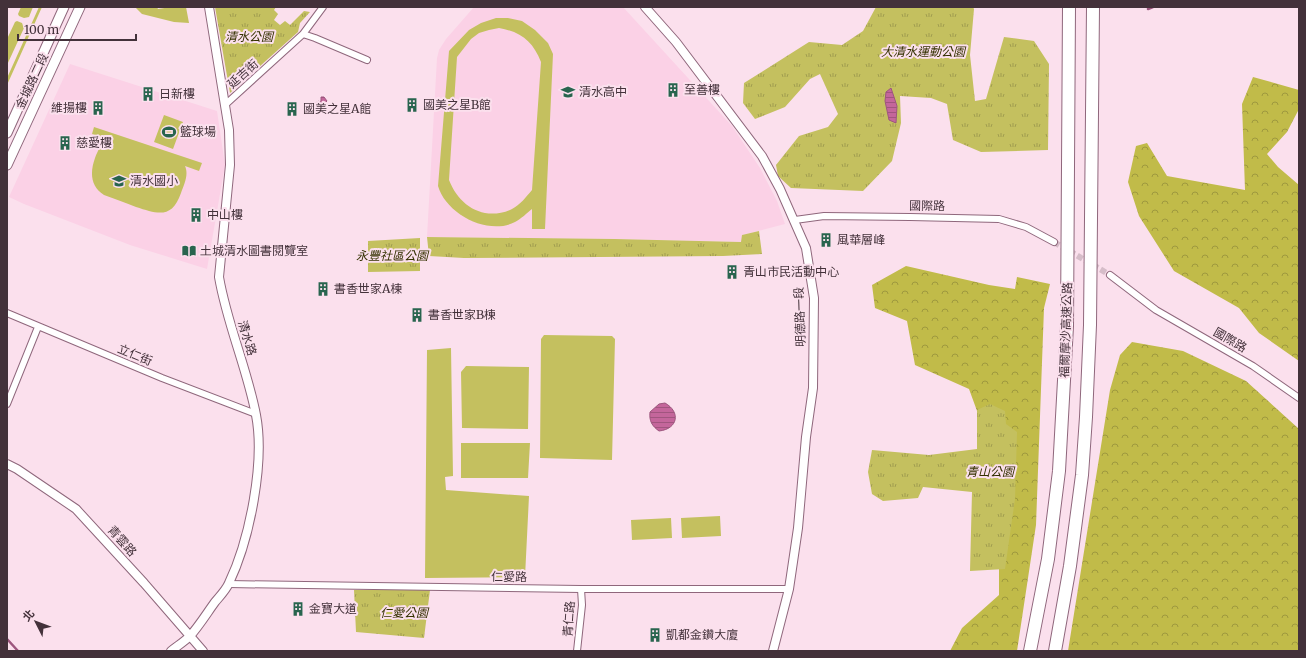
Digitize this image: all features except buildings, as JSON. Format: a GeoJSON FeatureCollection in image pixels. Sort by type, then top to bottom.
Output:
{"type":"FeatureCollection","features":[{"type":"Feature","properties":{"kind":"highway","name":"福爾摩沙高速公路"},"geometry":{"type":"LineString","coordinates":[[1030,651],[1048,559],[1059,464],[1067,326],[1069,7]]}},
{"type":"Feature","properties":{"kind":"highway","name":"福爾摩沙高速公路"},"geometry":{"type":"LineString","coordinates":[[1055,651],[1070,566],[1082,475],[1086,417],[1090,325],[1093,7]]}},
{"type":"Feature","properties":{"kind":"main road","name":"金城路二段"},"geometry":{"type":"LineString","coordinates":[[7,133],[64,7]]}},
{"type":"Feature","properties":{"kind":"main road","name":"金城路二段"},"geometry":{"type":"LineString","coordinates":[[7,165],[80,7]]}},
{"type":"Feature","properties":{"kind":"street","name":"清水路"},"geometry":{"type":"LineString","coordinates":[[171,651],[189,636],[229,584],[241,551],[258,473],[259,441],[256,414],[249,382],[223,298],[219,278],[230,165],[229,130],[226,104],[209,7]]}},
{"type":"Feature","properties":{"kind":"street","name":"延吉街"},"geometry":{"type":"LineString","coordinates":[[226,104],[303,34],[322,7]]}},
{"type":"Feature","properties":{"kind":"street","name":"明德路一段"},"geometry":{"type":"LineString","coordinates":[[645,7],[676,42],[762,156],[795,220],[806,248],[814,298],[813,388],[806,437],[798,528],[789,589],[773,651]]}},
{"type":"Feature","properties":{"kind":"street"},"geometry":{"type":"LineString","coordinates":[[303,34],[367,60]]}},
{"type":"Feature","properties":{"kind":"street","name":"國際路"},"geometry":{"type":"LineString","coordinates":[[795,220],[824,216],[999,219],[1026,227],[1054,242]]}},
{"type":"Feature","properties":{"kind":"street","name":"國際路"},"geometry":{"type":"LineString","coordinates":[[1110,275],[1156,310],[1253,366],[1299,398]]}},
{"type":"Feature","properties":{"kind":"street","name":"立仁街"},"geometry":{"type":"LineString","coordinates":[[7,313],[162,378],[256,414]]}},
{"type":"Feature","properties":{"kind":"street"},"geometry":{"type":"LineString","coordinates":[[7,404],[38,327]]}},
{"type":"Feature","properties":{"kind":"street","name":"青雲路"},"geometry":{"type":"LineString","coordinates":[[7,464],[17,469],[76,509],[144,583],[203,651]]}},
{"type":"Feature","properties":{"kind":"street","name":"仁愛路"},"geometry":{"type":"LineString","coordinates":[[229,584],[581,589],[789,589]]}},
{"type":"Feature","properties":{"kind":"street","name":"青仁路"},"geometry":{"type":"LineString","coordinates":[[577,651],[581,617],[581,589]]}},
{"type":"Feature","properties":{"kind":"shaded area","name":"清水高中"},"geometry":{"type":"Polygon","coordinates":[[[474,7],[623,7],[732,126],[760,168],[777,201],[785,224],[743,235],[742,242],[427,237],[437,58],[439,50],[446,39],[474,7]]]}},
{"type":"Feature","properties":{"kind":"shaded area","name":"清水國小"},"geometry":{"type":"Polygon","coordinates":[[[70,64],[217,111],[225,165],[207,269],[130,245],[9,197],[70,64]]]}},
{"type":"Feature","properties":{"kind":"shaded area"},"geometry":{"type":"Polygon","coordinates":[[[891,88],[897,106],[896,123],[889,120],[885,101],[886,92],[891,88]]]}},
{"type":"Feature","properties":{"kind":"shaded area"},"geometry":{"type":"Polygon","coordinates":[[[321,97],[324,97],[327,101],[321,107],[317,105],[316,112],[309,113],[310,106],[321,101],[321,97]]]}},
{"type":"Feature","properties":{"kind":"shaded area"},"geometry":{"type":"Polygon","coordinates":[[[665,403],[673,411],[675,420],[670,427],[659,431],[652,423],[650,412],[659,404],[665,403]]]}},
{"type":"Feature","properties":{"kind":"green space"},"geometry":{"type":"Polygon","coordinates":[[[21,7],[33,7],[29,17],[24,18],[19,16],[18,14],[21,7]]]}},
{"type":"Feature","properties":{"kind":"green space"},"geometry":{"type":"Polygon","coordinates":[[[39,7],[42,7],[7,85],[7,78],[39,7]]]}},
{"type":"Feature","properties":{"kind":"green space"},"geometry":{"type":"Polygon","coordinates":[[[135,7],[157,7],[158,9],[186,7],[189,23],[174,22],[142,14],[135,7]]]}},
{"type":"Feature","properties":{"kind":"green space","name":"清水公園"},"geometry":{"type":"Polygon","coordinates":[[[215,7],[276,7],[274,10],[278,14],[274,20],[280,25],[285,21],[290,25],[304,11],[310,12],[300,23],[298,32],[230,93],[215,7]]]}},
{"type":"Feature","properties":{"kind":"green space","name":"大清水運動公園"},"geometry":{"type":"Polygon","coordinates":[[[876,7],[973,7],[970,55],[975,101],[986,99],[1004,37],[1034,41],[1049,64],[1048,150],[981,152],[953,140],[947,104],[931,98],[900,96],[901,123],[892,161],[863,191],[791,188],[778,176],[776,165],[799,136],[828,127],[838,114],[820,74],[810,79],[785,107],[755,119],[743,103],[744,83],[809,42],[842,45],[863,31],[876,7]]]}},
{"type":"Feature","properties":{"kind":"green space"},"geometry":{"type":"Polygon","coordinates":[[[496,18],[508,18],[522,21],[535,30],[548,43],[553,54],[545,229],[532,229],[532,209],[522,218],[504,226],[481,224],[469,220],[450,205],[442,196],[438,186],[449,51],[469,30],[481,23],[496,18]],[[499,28],[479,33],[471,39],[457,57],[449,180],[453,189],[466,204],[474,209],[492,214],[502,213],[512,209],[523,201],[532,190],[541,62],[538,55],[526,39],[499,28]]]}},
{"type":"Feature","properties":{"kind":"green space"},"geometry":{"type":"Polygon","coordinates":[[[17,21],[22,23],[24,28],[7,65],[7,39],[15,22],[17,21]]]}},
{"type":"Feature","properties":{"kind":"green space"},"geometry":{"type":"Polygon","coordinates":[[[1253,77],[1299,90],[1299,109],[1287,132],[1267,154],[1278,167],[1299,185],[1299,361],[1259,333],[1239,308],[1174,271],[1139,216],[1128,182],[1136,146],[1147,143],[1167,176],[1245,190],[1242,104],[1253,77]]]}},
{"type":"Feature","properties":{"kind":"green space","name":"籃球場"},"geometry":{"type":"Polygon","coordinates":[[[164,115],[183,122],[173,149],[154,142],[164,115]]]}},
{"type":"Feature","properties":{"kind":"green space"},"geometry":{"type":"Polygon","coordinates":[[[94,127],[202,163],[199,171],[185,166],[186,180],[177,201],[169,211],[158,213],[136,207],[104,195],[99,191],[94,183],[92,178],[92,168],[97,152],[108,140],[92,134],[94,127]]]}},
{"type":"Feature","properties":{"kind":"green space"},"geometry":{"type":"Polygon","coordinates":[[[759,231],[762,254],[723,256],[464,258],[429,256],[427,237],[741,242],[742,235],[759,231]]]}},
{"type":"Feature","properties":{"kind":"green space","name":"永豐社區公園"},"geometry":{"type":"Polygon","coordinates":[[[420,238],[420,271],[368,272],[368,241],[420,238]]]}},
{"type":"Feature","properties":{"kind":"green space"},"geometry":{"type":"Polygon","coordinates":[[[906,266],[989,285],[1015,289],[1017,277],[1050,284],[1044,308],[1036,525],[1017,651],[950,651],[962,628],[999,595],[999,471],[969,389],[915,365],[907,321],[875,308],[872,285],[906,266]]]}},
{"type":"Feature","properties":{"kind":"green space"},"geometry":{"type":"Polygon","coordinates":[[[544,335],[612,336],[615,339],[612,460],[540,458],[541,339],[544,335]]]}},
{"type":"Feature","properties":{"kind":"green space"},"geometry":{"type":"Polygon","coordinates":[[[1132,342],[1183,351],[1246,381],[1299,429],[1299,651],[1068,651],[1110,390],[1120,355],[1132,342]]]}},
{"type":"Feature","properties":{"kind":"green space"},"geometry":{"type":"Polygon","coordinates":[[[451,348],[453,476],[445,477],[446,490],[529,496],[525,577],[425,578],[427,350],[451,348]]]}},
{"type":"Feature","properties":{"kind":"green space"},"geometry":{"type":"Polygon","coordinates":[[[466,366],[529,367],[528,429],[462,428],[461,372],[466,366]]]}},
{"type":"Feature","properties":{"kind":"green space","name":"青山公園"},"geometry":{"type":"Polygon","coordinates":[[[990,404],[1005,411],[1006,424],[1017,432],[1015,499],[1005,569],[970,571],[972,492],[923,487],[918,498],[883,501],[872,494],[868,472],[872,450],[929,455],[977,449],[977,410],[990,404]]]}},
{"type":"Feature","properties":{"kind":"green space"},"geometry":{"type":"Polygon","coordinates":[[[461,443],[530,443],[528,478],[461,478],[461,443]]]}},
{"type":"Feature","properties":{"kind":"green space"},"geometry":{"type":"Polygon","coordinates":[[[720,516],[721,536],[682,538],[681,518],[720,516]]]}},
{"type":"Feature","properties":{"kind":"green space"},"geometry":{"type":"Polygon","coordinates":[[[671,518],[672,538],[632,540],[631,520],[671,518]]]}},
{"type":"Feature","properties":{"kind":"green space","name":"仁愛公園"},"geometry":{"type":"Polygon","coordinates":[[[354,590],[430,590],[424,638],[356,632],[354,590]]]}},
{"type":"Feature","properties":{"kind":"waterway"},"geometry":{"type":"LineString","coordinates":[[1148,9],[1153,7]]}},
{"type":"Feature","properties":{"kind":"waterway"},"geometry":{"type":"LineString","coordinates":[[7,639],[18,651]]}},
{"type":"Feature","properties":{"kind":"tunnel"},"geometry":{"type":"LineString","coordinates":[[1054,242],[1110,275]]}},
{"type":"Feature","properties":{"kind":"place","name":"至善樓"},"geometry":{"type":"Point","coordinates":[673,90]}},
{"type":"Feature","properties":{"kind":"place","name":"清水高中"},"geometry":{"type":"Point","coordinates":[568,92]}},
{"type":"Feature","properties":{"kind":"place","name":"日新樓"},"geometry":{"type":"Point","coordinates":[148,94]}},
{"type":"Feature","properties":{"kind":"place","name":"國美之星B館"},"geometry":{"type":"Point","coordinates":[412,105]}},
{"type":"Feature","properties":{"kind":"place","name":"維揚樓"},"geometry":{"type":"Point","coordinates":[98,108]}},
{"type":"Feature","properties":{"kind":"place","name":"國美之星A館"},"geometry":{"type":"Point","coordinates":[292,109]}},
{"type":"Feature","properties":{"kind":"place","name":"籃球場"},"geometry":{"type":"Point","coordinates":[169,132]}},
{"type":"Feature","properties":{"kind":"place","name":"慈愛樓"},"geometry":{"type":"Point","coordinates":[65,143]}},
{"type":"Feature","properties":{"kind":"place","name":"清水國小"},"geometry":{"type":"Point","coordinates":[119,181]}},
{"type":"Feature","properties":{"kind":"place","name":"中山樓"},"geometry":{"type":"Point","coordinates":[196,215]}},
{"type":"Feature","properties":{"kind":"place","name":"風華層峰"},"geometry":{"type":"Point","coordinates":[826,240]}},
{"type":"Feature","properties":{"kind":"place","name":"土城清水圖書閱覽室"},"geometry":{"type":"Point","coordinates":[189,251]}},
{"type":"Feature","properties":{"kind":"place","name":"青山市民活動中心"},"geometry":{"type":"Point","coordinates":[732,272]}},
{"type":"Feature","properties":{"kind":"place","name":"書香世家A棟"},"geometry":{"type":"Point","coordinates":[323,289]}},
{"type":"Feature","properties":{"kind":"place","name":"書香世家B棟"},"geometry":{"type":"Point","coordinates":[417,315]}},
{"type":"Feature","properties":{"kind":"place","name":"金寶大道"},"geometry":{"type":"Point","coordinates":[298,609]}},
{"type":"Feature","properties":{"kind":"place","name":"凱都金鑽大廈"},"geometry":{"type":"Point","coordinates":[655,635]}}]}
